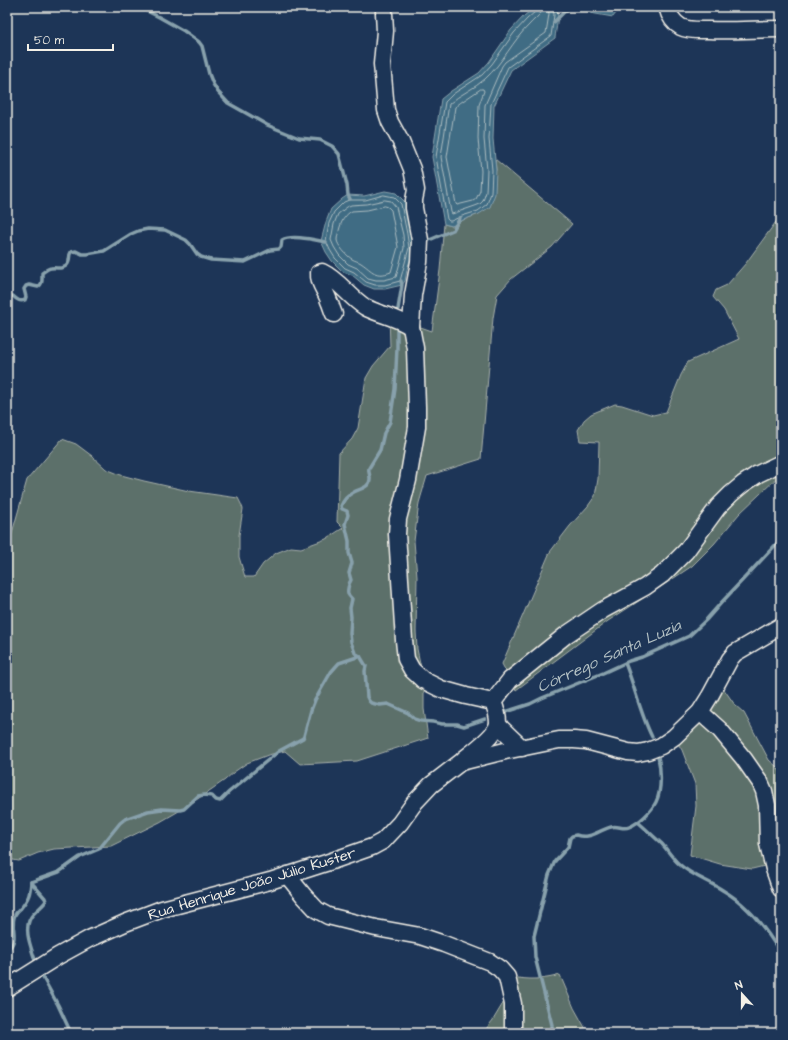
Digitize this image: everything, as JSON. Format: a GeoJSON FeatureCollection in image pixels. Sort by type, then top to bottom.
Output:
{"type":"FeatureCollection","features":[{"type":"Feature","properties":{"kind":"street"},"geometry":{"type":"LineString","coordinates":[[384,7],[385,31],[382,64],[386,110],[390,122],[408,156],[416,190],[414,208],[420,240],[419,262],[413,295],[411,327],[416,370],[417,427],[408,480],[398,519],[396,534],[406,659],[412,670],[430,684],[441,689],[493,702]]}},
{"type":"Feature","properties":{"kind":"street"},"geometry":{"type":"LineString","coordinates":[[667,7],[676,24],[688,29],[718,31],[781,29]]}},
{"type":"Feature","properties":{"kind":"street"},"geometry":{"type":"LineString","coordinates":[[334,314],[329,300],[320,283],[318,275],[322,272],[329,275],[354,299],[366,307],[404,322],[411,327]]}},
{"type":"Feature","properties":{"kind":"street"},"geometry":{"type":"LineString","coordinates":[[493,702],[510,680],[566,635],[603,610],[662,575],[686,552],[718,507],[731,494],[758,474],[781,463]]}},
{"type":"Feature","properties":{"kind":"street","name":"Rua Henrique João Júlio Kuster"},"geometry":{"type":"LineString","coordinates":[[7,988],[89,939],[125,923],[162,909],[287,875],[372,847],[383,841],[431,785],[461,762],[505,750],[559,740],[586,741],[628,752],[648,751],[661,746],[674,737],[700,712],[730,659],[735,653],[781,626]]}},
{"type":"Feature","properties":{"kind":"street"},"geometry":{"type":"LineString","coordinates":[[461,762],[485,741],[498,725],[497,712],[493,702]]}},
{"type":"Feature","properties":{"kind":"street"},"geometry":{"type":"LineString","coordinates":[[700,712],[720,730],[744,759],[760,782],[764,791],[767,805],[768,844],[781,889]]}},
{"type":"Feature","properties":{"kind":"street"},"geometry":{"type":"LineString","coordinates":[[498,725],[522,748]]}},
{"type":"Feature","properties":{"kind":"street"},"geometry":{"type":"LineString","coordinates":[[287,875],[317,910],[328,916],[376,928],[420,936],[490,962],[500,969],[507,977],[513,1004],[513,1033]]}},
{"type":"Feature","properties":{"kind":"green space"},"geometry":{"type":"Polygon","coordinates":[[[495,159],[572,224],[552,247],[511,279],[497,295],[493,318],[481,459],[427,476],[419,503],[414,541],[417,577],[416,631],[417,649],[424,682],[424,709],[428,738],[357,761],[300,764],[285,751],[268,755],[247,763],[186,807],[160,822],[111,846],[54,849],[38,853],[19,861],[7,859],[7,551],[27,480],[62,439],[76,444],[106,469],[121,475],[189,491],[238,498],[243,509],[239,535],[239,557],[245,577],[254,577],[263,564],[276,553],[291,547],[301,548],[326,539],[343,528],[337,522],[339,453],[352,439],[358,428],[366,378],[373,366],[390,346],[389,316],[432,331],[444,224],[452,226],[479,214],[496,170],[495,159]]]}},
{"type":"Feature","properties":{"kind":"green space"},"geometry":{"type":"Polygon","coordinates":[[[781,215],[781,474],[739,514],[714,544],[692,566],[608,621],[516,690],[502,664],[550,552],[595,496],[598,479],[599,442],[580,441],[578,430],[584,420],[591,414],[615,404],[653,415],[666,412],[688,362],[739,339],[724,310],[713,297],[716,290],[727,285],[746,263],[781,215]]]}},
{"type":"Feature","properties":{"kind":"green space"},"geometry":{"type":"Polygon","coordinates":[[[721,685],[735,705],[744,713],[769,760],[781,773],[781,862],[752,869],[720,864],[690,855],[696,806],[695,784],[682,750],[677,742],[721,685]]]}},
{"type":"Feature","properties":{"kind":"green space"},"geometry":{"type":"Polygon","coordinates":[[[560,975],[574,1008],[588,1033],[483,1033],[493,1020],[511,990],[512,977],[536,979],[560,975]]]}},
{"type":"Feature","properties":{"kind":"water"},"geometry":{"type":"Polygon","coordinates":[[[535,7],[557,7],[558,19],[555,38],[511,70],[494,106],[493,139],[496,170],[495,194],[490,207],[479,214],[452,226],[444,224],[432,157],[441,99],[479,73],[489,62],[511,30],[535,7]]]}},
{"type":"Feature","properties":{"kind":"water"},"geometry":{"type":"Polygon","coordinates":[[[583,7],[619,7],[619,9],[613,17],[590,13],[583,7]]]}},
{"type":"Feature","properties":{"kind":"water"},"geometry":{"type":"Polygon","coordinates":[[[385,191],[396,193],[405,202],[414,249],[407,269],[405,281],[402,285],[385,289],[374,289],[364,285],[352,275],[343,272],[332,261],[321,241],[331,209],[342,199],[348,195],[364,196],[385,191]]]}},
{"type":"Feature","properties":{"kind":"waterway"},"geometry":{"type":"LineString","coordinates":[[119,7],[142,9],[149,12],[184,31],[199,42],[202,46],[213,84],[228,103],[267,125],[299,138],[320,140],[332,146],[339,154],[350,199]]}},
{"type":"Feature","properties":{"kind":"waterway","name":"Córrego Santa Luzia"},"geometry":{"type":"LineString","coordinates":[[554,22],[571,7]]}},
{"type":"Feature","properties":{"kind":"waterway","name":"Córrego Santa Luzia"},"geometry":{"type":"LineString","coordinates":[[427,241],[453,230],[460,218]]}},
{"type":"Feature","properties":{"kind":"waterway"},"geometry":{"type":"LineString","coordinates":[[7,296],[13,296],[20,301],[25,300],[26,297],[24,289],[26,286],[40,286],[42,273],[50,268],[65,267],[69,262],[71,252],[76,251],[82,254],[87,254],[104,251],[131,234],[148,229],[165,230],[186,240],[197,254],[211,260],[245,262],[270,250],[279,249],[281,247],[282,240],[286,238],[304,238],[326,242]]}},
{"type":"Feature","properties":{"kind":"waterway","name":"Córrego Santa Luzia"},"geometry":{"type":"LineString","coordinates":[[397,315],[402,285],[401,281]]}},
{"type":"Feature","properties":{"kind":"waterway","name":"Córrego Santa Luzia"},"geometry":{"type":"LineString","coordinates":[[397,325],[395,389],[390,422],[384,433],[380,450],[369,468],[369,484],[350,495],[344,500],[341,506],[342,509],[347,511],[348,515],[345,524],[352,563],[349,573],[351,580],[348,591],[348,594],[352,599],[350,608],[351,642],[355,653],[360,656],[366,666],[367,697],[371,703],[380,705],[388,704],[408,713],[415,719],[442,724],[457,724],[464,726],[485,719]]}},
{"type":"Feature","properties":{"kind":"waterway","name":"Córrego Santa Luzia"},"geometry":{"type":"LineString","coordinates":[[505,712],[530,704],[689,636],[706,620],[781,539]]}},
{"type":"Feature","properties":{"kind":"waterway"},"geometry":{"type":"LineString","coordinates":[[31,882],[59,872],[80,857],[99,849],[125,819],[148,811],[162,809],[184,809],[198,796],[212,796],[216,800],[220,801],[279,751],[303,738],[315,700],[331,672],[339,663],[360,656]]}},
{"type":"Feature","properties":{"kind":"waterway"},"geometry":{"type":"LineString","coordinates":[[625,663],[644,719],[652,737]]}},
{"type":"Feature","properties":{"kind":"waterway"},"geometry":{"type":"LineString","coordinates":[[552,1033],[552,1025],[535,957],[534,936],[549,875],[555,861],[568,847],[572,836],[586,836],[607,828],[627,828],[637,823],[648,813],[654,806],[659,792],[660,767],[658,757]]}},
{"type":"Feature","properties":{"kind":"waterway"},"geometry":{"type":"LineString","coordinates":[[638,822],[661,843],[674,859],[684,868],[718,887],[741,903],[763,927],[781,954]]}},
{"type":"Feature","properties":{"kind":"waterway"},"geometry":{"type":"LineString","coordinates":[[31,882],[46,901],[31,917],[28,927],[28,938],[35,960]]}},
{"type":"Feature","properties":{"kind":"waterway"},"geometry":{"type":"LineString","coordinates":[[7,950],[11,946],[14,937],[13,924],[16,913],[21,908],[30,893],[31,882]]}},
{"type":"Feature","properties":{"kind":"waterway"},"geometry":{"type":"LineString","coordinates":[[42,976],[71,1033]]}}]}
